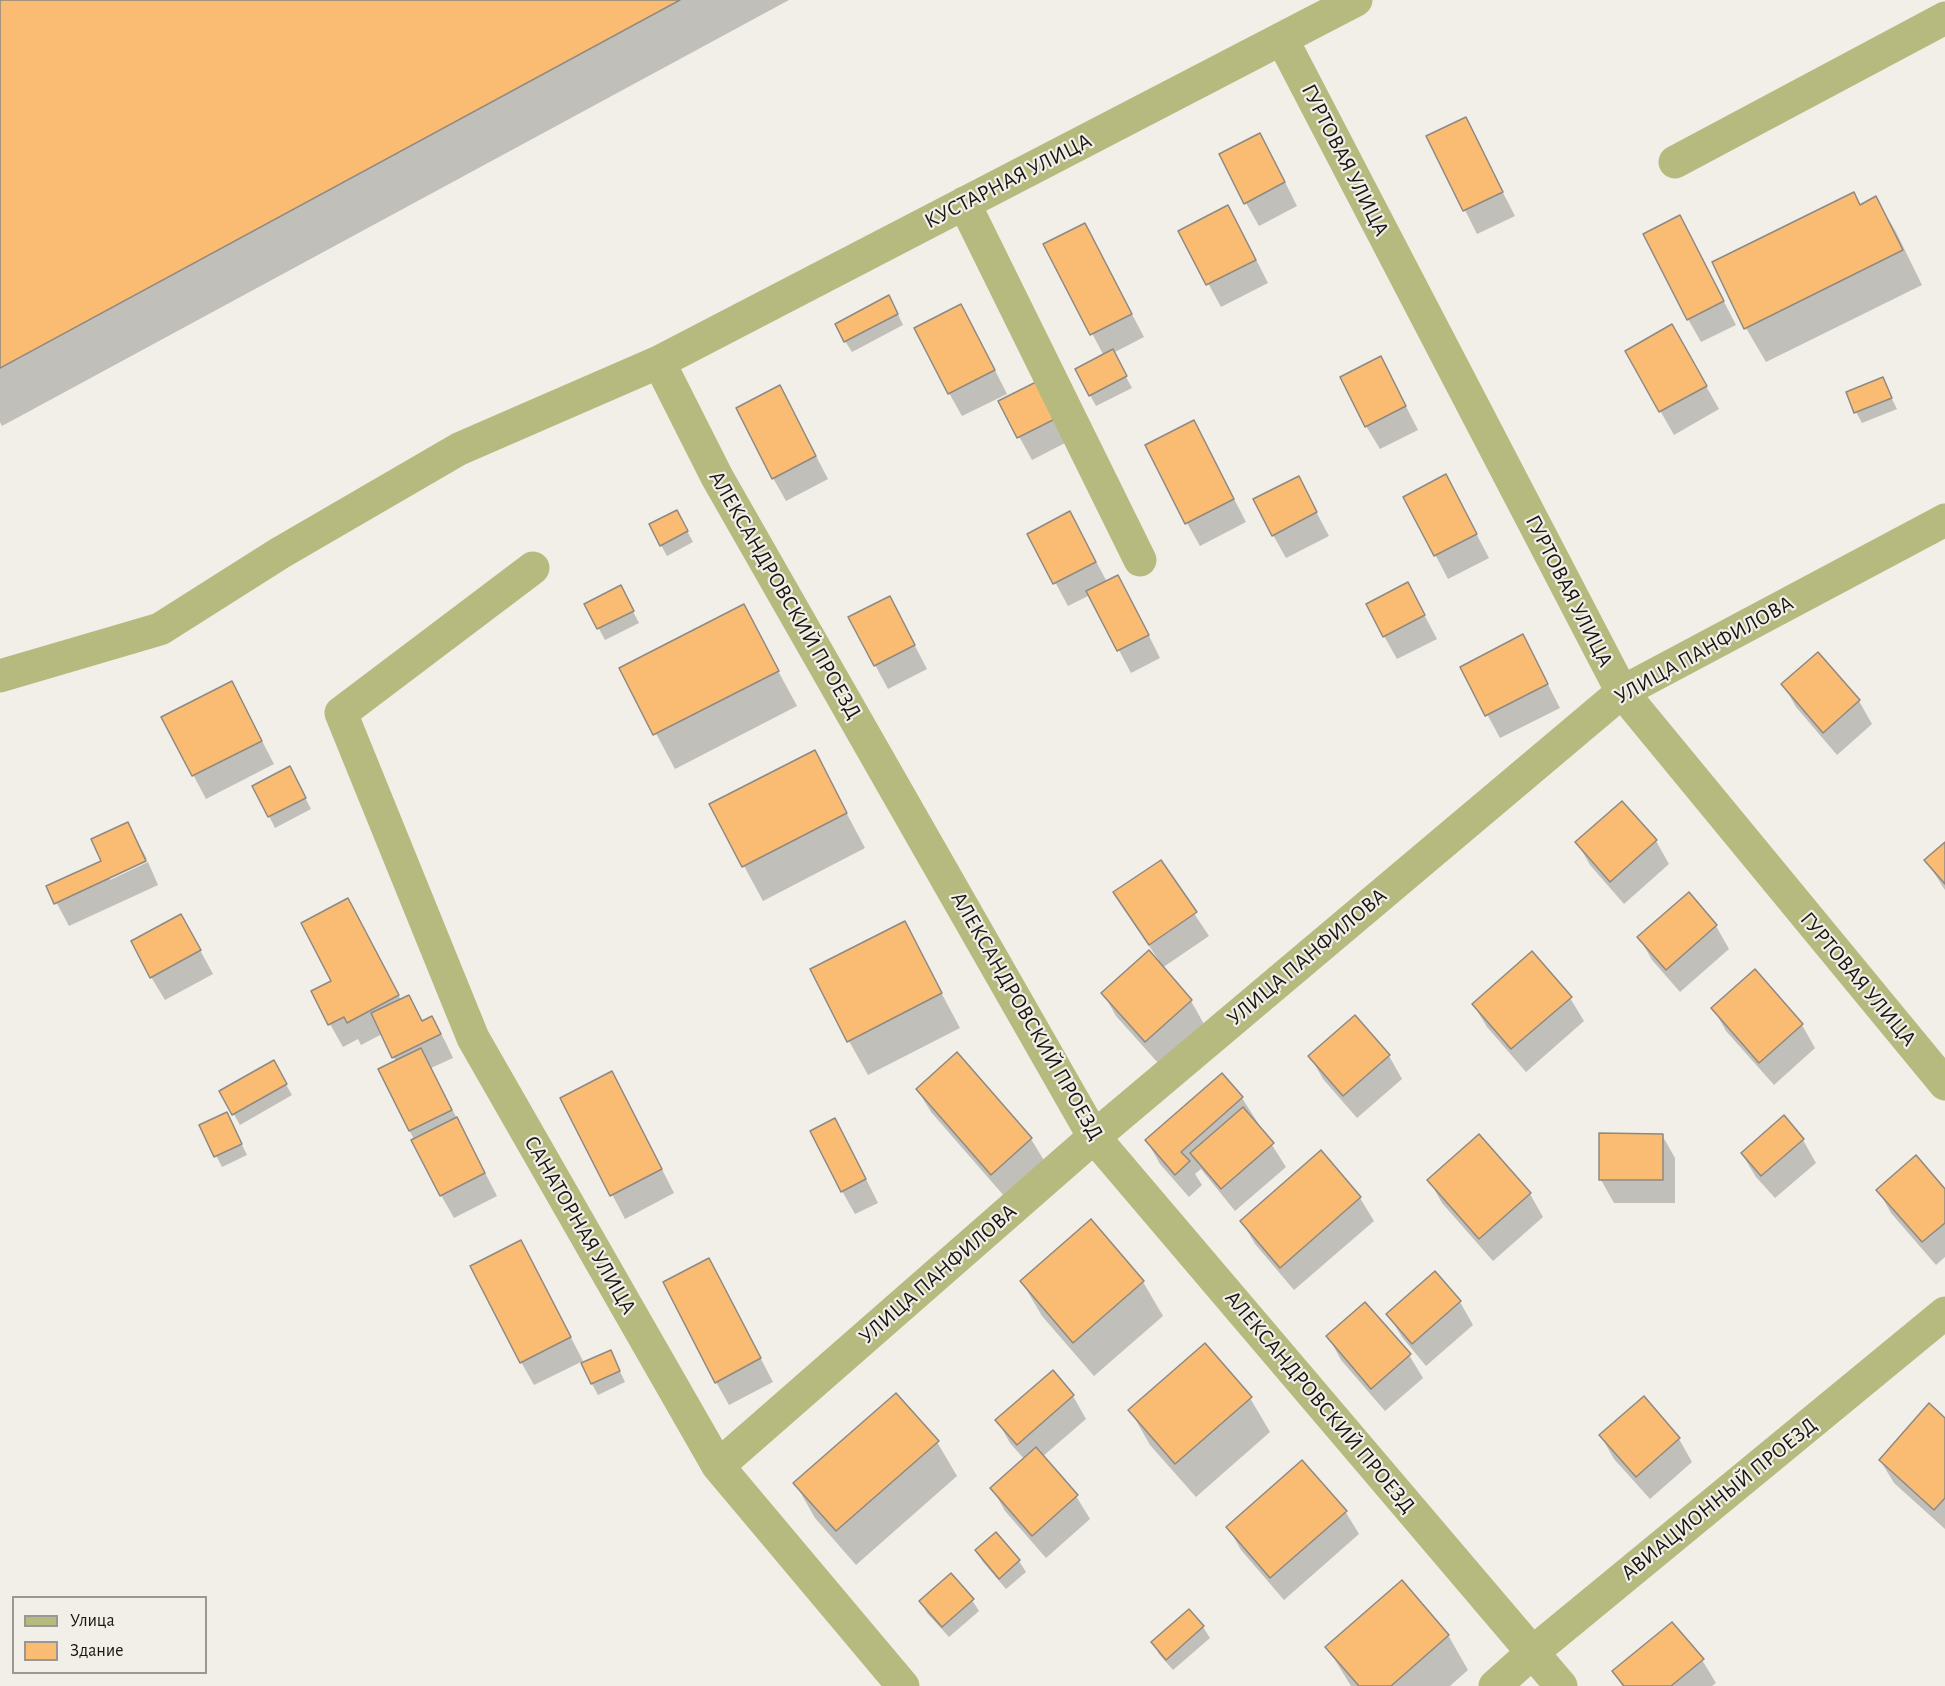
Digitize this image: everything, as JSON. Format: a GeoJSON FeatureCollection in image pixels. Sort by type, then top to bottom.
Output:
{"type":"FeatureCollection","features":[{"type":"Feature","properties":{"kind":"street","name":"КУСТАРНАЯ УЛИЦА"},"geometry":{"type":"LineString","coordinates":[[0,676],[160,629],[280,553],[459,449],[659,362],[1356,0]]}},
{"type":"Feature","properties":{"kind":"street"},"geometry":{"type":"LineString","coordinates":[[1675,162],[1945,18]]}},
{"type":"Feature","properties":{"kind":"street","name":"ГУРТОВАЯ УЛИЦА"},"geometry":{"type":"LineString","coordinates":[[1282,39],[1622,692],[1945,1084]]}},
{"type":"Feature","properties":{"kind":"street"},"geometry":{"type":"LineString","coordinates":[[964,203],[1140,560]]}},
{"type":"Feature","properties":{"kind":"street","name":"АЛЕКСАНДРОВСКИЙ ПРОЕЗД"},"geometry":{"type":"LineString","coordinates":[[659,362],[717,477],[1094,1137],[1561,1686]]}},
{"type":"Feature","properties":{"kind":"street","name":"УЛИЦА ПАНФИЛОВА"},"geometry":{"type":"LineString","coordinates":[[718,1466],[1094,1137],[1622,692],[1945,520]]}},
{"type":"Feature","properties":{"kind":"street","name":"САНАТОРНАЯ УЛИЦА"},"geometry":{"type":"LineString","coordinates":[[533,568],[341,713],[473,1038],[718,1466],[903,1686]]}},
{"type":"Feature","properties":{"kind":"street","name":"АВИАЦИОННЫЙ ПРОЕЗД"},"geometry":{"type":"LineString","coordinates":[[1495,1686],[1533,1652],[1945,1313]]}},
{"type":"Feature","properties":{"kind":"building"},"geometry":{"type":"Polygon","coordinates":[[[0,0],[680,0],[0,368],[0,0]]]}},
{"type":"Feature","properties":{"kind":"building"},"geometry":{"type":"Polygon","coordinates":[[[1466,117],[1503,192],[1463,211],[1426,136],[1466,117]]]}},
{"type":"Feature","properties":{"kind":"building"},"geometry":{"type":"Polygon","coordinates":[[[1260,133],[1285,182],[1244,204],[1219,154],[1260,133]]]}},
{"type":"Feature","properties":{"kind":"building"},"geometry":{"type":"Polygon","coordinates":[[[1854,192],[1860,205],[1876,196],[1903,250],[1744,329],[1712,262],[1854,192]]]}},
{"type":"Feature","properties":{"kind":"building"},"geometry":{"type":"Polygon","coordinates":[[[1228,205],[1256,260],[1206,285],[1178,231],[1228,205]]]}},
{"type":"Feature","properties":{"kind":"building"},"geometry":{"type":"Polygon","coordinates":[[[1680,215],[1724,301],[1687,320],[1643,234],[1680,215]]]}},
{"type":"Feature","properties":{"kind":"building"},"geometry":{"type":"Polygon","coordinates":[[[1085,223],[1132,314],[1090,335],[1043,244],[1085,223]]]}},
{"type":"Feature","properties":{"kind":"building"},"geometry":{"type":"Polygon","coordinates":[[[889,295],[898,314],[844,342],[835,324],[889,295]]]}},
{"type":"Feature","properties":{"kind":"building"},"geometry":{"type":"Polygon","coordinates":[[[961,304],[995,370],[948,394],[914,328],[961,304]]]}},
{"type":"Feature","properties":{"kind":"building"},"geometry":{"type":"Polygon","coordinates":[[[1672,324],[1707,386],[1659,412],[1625,351],[1672,324]]]}},
{"type":"Feature","properties":{"kind":"building"},"geometry":{"type":"Polygon","coordinates":[[[1113,349],[1127,376],[1089,396],[1075,369],[1113,349]]]}},
{"type":"Feature","properties":{"kind":"building"},"geometry":{"type":"Polygon","coordinates":[[[1381,356],[1406,406],[1365,427],[1340,377],[1381,356]]]}},
{"type":"Feature","properties":{"kind":"building"},"geometry":{"type":"Polygon","coordinates":[[[1883,377],[1892,398],[1854,413],[1846,392],[1883,377]]]}},
{"type":"Feature","properties":{"kind":"building"},"geometry":{"type":"Polygon","coordinates":[[[1036,382],[1055,419],[1017,438],[998,401],[1036,382]]]}},
{"type":"Feature","properties":{"kind":"building"},"geometry":{"type":"Polygon","coordinates":[[[780,385],[816,456],[772,479],[736,408],[780,385]]]}},
{"type":"Feature","properties":{"kind":"building"},"geometry":{"type":"Polygon","coordinates":[[[1194,420],[1234,499],[1185,524],[1145,445],[1194,420]]]}},
{"type":"Feature","properties":{"kind":"building"},"geometry":{"type":"Polygon","coordinates":[[[1446,474],[1477,534],[1434,556],[1403,497],[1446,474]]]}},
{"type":"Feature","properties":{"kind":"building"},"geometry":{"type":"Polygon","coordinates":[[[1299,476],[1317,512],[1272,536],[1253,499],[1299,476]]]}},
{"type":"Feature","properties":{"kind":"building"},"geometry":{"type":"Polygon","coordinates":[[[677,510],[688,531],[660,546],[649,524],[677,510]]]}},
{"type":"Feature","properties":{"kind":"building"},"geometry":{"type":"Polygon","coordinates":[[[1070,511],[1096,562],[1053,584],[1027,534],[1070,511]]]}},
{"type":"Feature","properties":{"kind":"building"},"geometry":{"type":"Polygon","coordinates":[[[1118,575],[1149,635],[1117,651],[1086,591],[1118,575]]]}},
{"type":"Feature","properties":{"kind":"building"},"geometry":{"type":"Polygon","coordinates":[[[1408,582],[1425,615],[1383,637],[1366,604],[1408,582]]]}},
{"type":"Feature","properties":{"kind":"building"},"geometry":{"type":"Polygon","coordinates":[[[621,585],[634,611],[597,629],[584,604],[621,585]]]}},
{"type":"Feature","properties":{"kind":"building"},"geometry":{"type":"Polygon","coordinates":[[[890,596],[915,645],[874,666],[848,617],[890,596]]]}},
{"type":"Feature","properties":{"kind":"building"},"geometry":{"type":"Polygon","coordinates":[[[744,604],[779,671],[653,735],[619,668],[744,604]]]}},
{"type":"Feature","properties":{"kind":"building"},"geometry":{"type":"Polygon","coordinates":[[[1523,634],[1548,684],[1485,716],[1460,667],[1523,634]]]}},
{"type":"Feature","properties":{"kind":"building"},"geometry":{"type":"Polygon","coordinates":[[[1818,652],[1860,700],[1823,733],[1781,684],[1818,652]]]}},
{"type":"Feature","properties":{"kind":"building"},"geometry":{"type":"Polygon","coordinates":[[[232,681],[262,741],[192,776],[161,717],[232,681]]]}},
{"type":"Feature","properties":{"kind":"building"},"geometry":{"type":"Polygon","coordinates":[[[815,750],[847,813],[742,867],[709,804],[815,750]]]}},
{"type":"Feature","properties":{"kind":"building"},"geometry":{"type":"Polygon","coordinates":[[[290,766],[306,798],[268,817],[252,786],[290,766]]]}},
{"type":"Feature","properties":{"kind":"building"},"geometry":{"type":"Polygon","coordinates":[[[1622,801],[1657,840],[1610,882],[1575,842],[1622,801]]]}},
{"type":"Feature","properties":{"kind":"building"},"geometry":{"type":"Polygon","coordinates":[[[128,822],[146,861],[54,904],[46,886],[101,861],[91,839],[128,822]]]}},
{"type":"Feature","properties":{"kind":"building"},"geometry":{"type":"Polygon","coordinates":[[[1945,842],[1945,884],[1924,860],[1945,842]]]}},
{"type":"Feature","properties":{"kind":"building"},"geometry":{"type":"Polygon","coordinates":[[[1161,860],[1197,912],[1149,945],[1113,892],[1161,860]]]}},
{"type":"Feature","properties":{"kind":"building"},"geometry":{"type":"Polygon","coordinates":[[[1689,892],[1717,925],[1666,970],[1637,937],[1689,892]]]}},
{"type":"Feature","properties":{"kind":"building"},"geometry":{"type":"Polygon","coordinates":[[[348,898],[399,995],[347,1023],[344,1017],[328,1025],[311,991],[331,981],[301,923],[348,898]]]}},
{"type":"Feature","properties":{"kind":"building"},"geometry":{"type":"Polygon","coordinates":[[[181,914],[201,950],[150,978],[131,941],[181,914]]]}},
{"type":"Feature","properties":{"kind":"building"},"geometry":{"type":"Polygon","coordinates":[[[905,921],[942,993],[847,1042],[810,969],[905,921]]]}},
{"type":"Feature","properties":{"kind":"building"},"geometry":{"type":"Polygon","coordinates":[[[1149,950],[1192,1000],[1145,1042],[1101,993],[1149,950]]]}},
{"type":"Feature","properties":{"kind":"building"},"geometry":{"type":"Polygon","coordinates":[[[1532,951],[1572,997],[1511,1049],[1472,1004],[1532,951]]]}},
{"type":"Feature","properties":{"kind":"building"},"geometry":{"type":"Polygon","coordinates":[[[1755,969],[1803,1024],[1759,1063],[1711,1008],[1755,969]]]}},
{"type":"Feature","properties":{"kind":"building"},"geometry":{"type":"Polygon","coordinates":[[[409,995],[422,1021],[432,1016],[441,1034],[392,1058],[371,1013],[409,995]]]}},
{"type":"Feature","properties":{"kind":"building"},"geometry":{"type":"Polygon","coordinates":[[[1355,1015],[1390,1055],[1343,1096],[1308,1056],[1355,1015]]]}},
{"type":"Feature","properties":{"kind":"building"},"geometry":{"type":"Polygon","coordinates":[[[421,1048],[452,1110],[409,1131],[378,1069],[421,1048]]]}},
{"type":"Feature","properties":{"kind":"building"},"geometry":{"type":"Polygon","coordinates":[[[957,1052],[1032,1138],[991,1175],[916,1089],[957,1052]]]}},
{"type":"Feature","properties":{"kind":"building"},"geometry":{"type":"Polygon","coordinates":[[[274,1060],[287,1084],[232,1115],[219,1091],[274,1060]]]}},
{"type":"Feature","properties":{"kind":"building"},"geometry":{"type":"Polygon","coordinates":[[[612,1071],[662,1169],[610,1196],[560,1098],[612,1071]]]}},
{"type":"Feature","properties":{"kind":"building"},"geometry":{"type":"Polygon","coordinates":[[[1222,1073],[1243,1097],[1181,1152],[1190,1161],[1175,1175],[1145,1140],[1222,1073]]]}},
{"type":"Feature","properties":{"kind":"building"},"geometry":{"type":"Polygon","coordinates":[[[1243,1107],[1274,1143],[1221,1189],[1190,1153],[1243,1107]]]}},
{"type":"Feature","properties":{"kind":"building"},"geometry":{"type":"Polygon","coordinates":[[[227,1112],[242,1144],[214,1157],[199,1125],[227,1112]]]}},
{"type":"Feature","properties":{"kind":"building"},"geometry":{"type":"Polygon","coordinates":[[[1784,1115],[1804,1139],[1761,1176],[1741,1153],[1784,1115]]]}},
{"type":"Feature","properties":{"kind":"building"},"geometry":{"type":"Polygon","coordinates":[[[457,1117],[485,1173],[440,1196],[411,1140],[457,1117]]]}},
{"type":"Feature","properties":{"kind":"building"},"geometry":{"type":"Polygon","coordinates":[[[835,1118],[866,1179],[841,1192],[810,1131],[835,1118]]]}},
{"type":"Feature","properties":{"kind":"building"},"geometry":{"type":"Polygon","coordinates":[[[1599,1133],[1663,1134],[1663,1180],[1599,1180],[1599,1133]]]}},
{"type":"Feature","properties":{"kind":"building"},"geometry":{"type":"Polygon","coordinates":[[[1479,1134],[1531,1193],[1479,1239],[1427,1180],[1479,1134]]]}},
{"type":"Feature","properties":{"kind":"building"},"geometry":{"type":"Polygon","coordinates":[[[1321,1150],[1361,1197],[1280,1268],[1240,1221],[1321,1150]]]}},
{"type":"Feature","properties":{"kind":"building"},"geometry":{"type":"Polygon","coordinates":[[[1916,1155],[1945,1189],[1945,1223],[1922,1242],[1876,1190],[1916,1155]]]}},
{"type":"Feature","properties":{"kind":"building"},"geometry":{"type":"Polygon","coordinates":[[[1091,1219],[1144,1281],[1073,1343],[1020,1281],[1091,1219]]]}},
{"type":"Feature","properties":{"kind":"building"},"geometry":{"type":"Polygon","coordinates":[[[521,1240],[571,1337],[520,1363],[470,1266],[521,1240]]]}},
{"type":"Feature","properties":{"kind":"building"},"geometry":{"type":"Polygon","coordinates":[[[709,1258],[761,1358],[715,1383],[663,1282],[709,1258]]]}},
{"type":"Feature","properties":{"kind":"building"},"geometry":{"type":"Polygon","coordinates":[[[1435,1271],[1461,1301],[1412,1344],[1386,1314],[1435,1271]]]}},
{"type":"Feature","properties":{"kind":"building"},"geometry":{"type":"Polygon","coordinates":[[[1365,1302],[1411,1354],[1371,1389],[1326,1336],[1365,1302]]]}},
{"type":"Feature","properties":{"kind":"building"},"geometry":{"type":"Polygon","coordinates":[[[1205,1343],[1252,1397],[1175,1464],[1128,1410],[1205,1343]]]}},
{"type":"Feature","properties":{"kind":"building"},"geometry":{"type":"Polygon","coordinates":[[[611,1350],[620,1371],[591,1384],[581,1363],[611,1350]]]}},
{"type":"Feature","properties":{"kind":"building"},"geometry":{"type":"Polygon","coordinates":[[[1053,1370],[1074,1395],[1017,1445],[995,1420],[1053,1370]]]}},
{"type":"Feature","properties":{"kind":"building"},"geometry":{"type":"Polygon","coordinates":[[[896,1393],[939,1441],[836,1531],[793,1483],[896,1393]]]}},
{"type":"Feature","properties":{"kind":"building"},"geometry":{"type":"Polygon","coordinates":[[[1644,1396],[1680,1438],[1636,1477],[1599,1435],[1644,1396]]]}},
{"type":"Feature","properties":{"kind":"building"},"geometry":{"type":"Polygon","coordinates":[[[1929,1403],[1945,1418],[1945,1498],[1934,1510],[1879,1460],[1929,1403]]]}},
{"type":"Feature","properties":{"kind":"building"},"geometry":{"type":"Polygon","coordinates":[[[1036,1447],[1078,1495],[1032,1536],[990,1488],[1036,1447]]]}},
{"type":"Feature","properties":{"kind":"building"},"geometry":{"type":"Polygon","coordinates":[[[1302,1460],[1347,1511],[1270,1578],[1226,1527],[1302,1460]]]}},
{"type":"Feature","properties":{"kind":"building"},"geometry":{"type":"Polygon","coordinates":[[[996,1532],[1020,1560],[999,1579],[975,1550],[996,1532]]]}},
{"type":"Feature","properties":{"kind":"building"},"geometry":{"type":"Polygon","coordinates":[[[951,1573],[974,1599],[942,1627],[919,1601],[951,1573]]]}},
{"type":"Feature","properties":{"kind":"building"},"geometry":{"type":"Polygon","coordinates":[[[1402,1580],[1449,1635],[1391,1686],[1359,1686],[1325,1647],[1402,1580]]]}},
{"type":"Feature","properties":{"kind":"building"},"geometry":{"type":"Polygon","coordinates":[[[1189,1609],[1204,1626],[1166,1660],[1151,1642],[1189,1609]]]}},
{"type":"Feature","properties":{"kind":"building"},"geometry":{"type":"Polygon","coordinates":[[[1672,1622],[1704,1659],[1671,1686],[1624,1686],[1612,1671],[1672,1622]]]}}]}
